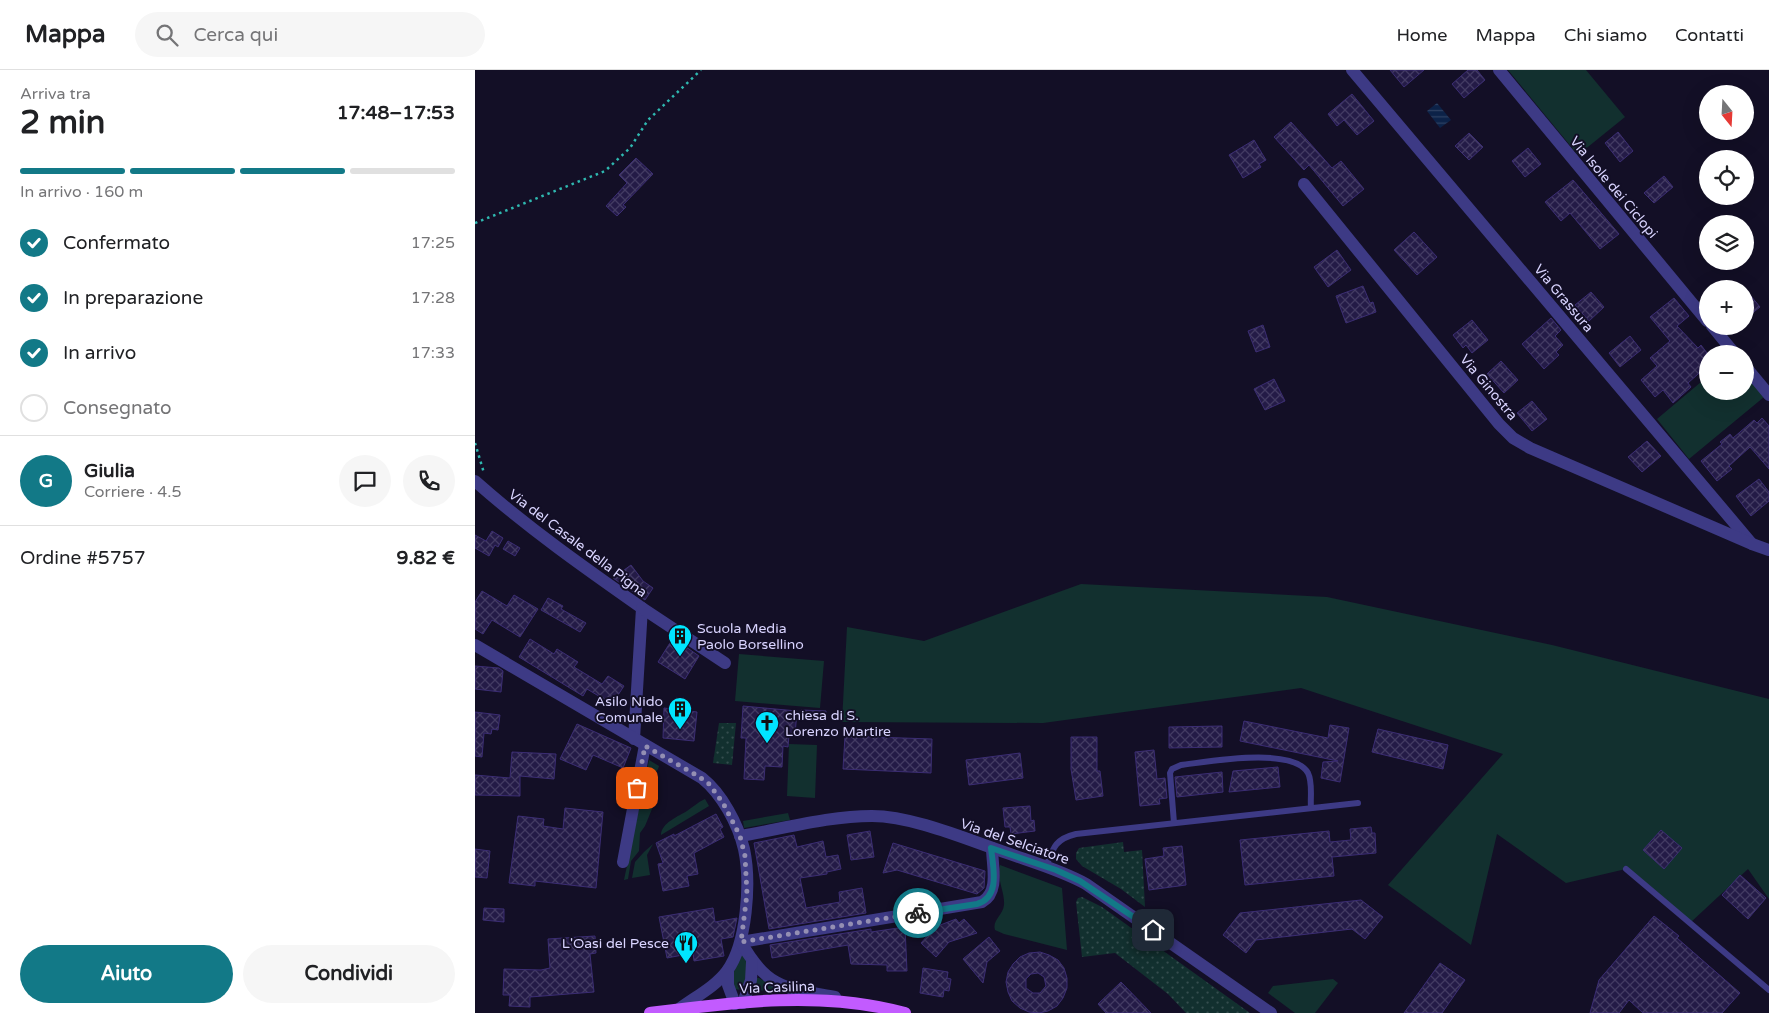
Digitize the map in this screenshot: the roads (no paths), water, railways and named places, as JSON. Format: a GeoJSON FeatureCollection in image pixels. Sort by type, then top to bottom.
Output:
{"type":"FeatureCollection","features":[{"type":"Feature","properties":{"kind":"main road","name":"Via Casilina"},"geometry":{"type":"LineString","coordinates":[[650,1013],[739,1003],[814,1000],[864,1003],[905,1013]]}},
{"type":"Feature","properties":{"kind":"street","name":"Via Grassura"},"geometry":{"type":"LineString","coordinates":[[1352,70],[1753,544]]}},
{"type":"Feature","properties":{"kind":"street","name":"Via Isole dei Ciclopi"},"geometry":{"type":"LineString","coordinates":[[1499,70],[1699,311]]}},
{"type":"Feature","properties":{"kind":"street","name":"Via Ginostra"},"geometry":{"type":"LineString","coordinates":[[1304,184],[1499,424],[1513,438],[1530,448],[1769,550]]}},
{"type":"Feature","properties":{"kind":"street"},"geometry":{"type":"LineString","coordinates":[[1719,335],[1728,345]]}},
{"type":"Feature","properties":{"kind":"street"},"geometry":{"type":"LineString","coordinates":[[1754,377],[1769,395]]}},
{"type":"Feature","properties":{"kind":"street","name":"Via del Casale della Pigna"},"geometry":{"type":"LineString","coordinates":[[479,485],[509,512],[546,540],[642,608],[637,699],[640,742],[623,862]]}},
{"type":"Feature","properties":{"kind":"street"},"geometry":{"type":"LineString","coordinates":[[642,608],[725,663]]}},
{"type":"Feature","properties":{"kind":"street"},"geometry":{"type":"LineString","coordinates":[[475,645],[698,776],[709,784],[725,808],[740,836],[745,856],[747,894],[741,942],[728,970],[712,986],[679,1009]]}},
{"type":"Feature","properties":{"kind":"street","name":"Via del Selciatore"},"geometry":{"type":"LineString","coordinates":[[740,836],[821,822],[875,816],[897,818],[991,848],[1046,867],[1080,881],[1099,892],[1271,1013]]}},
{"type":"Feature","properties":{"kind":"street"},"geometry":{"type":"LineString","coordinates":[[741,942],[982,902],[989,898],[993,890],[991,848]]}},
{"type":"Feature","properties":{"kind":"street"},"geometry":{"type":"LineString","coordinates":[[741,942],[752,962],[767,977],[786,986],[864,1003]]}},
{"type":"Feature","properties":{"kind":"street"},"geometry":{"type":"LineString","coordinates":[[728,970],[727,985],[739,1003],[751,980],[752,962]]}},
{"type":"Feature","properties":{"kind":"lane"},"geometry":{"type":"LineString","coordinates":[[1174,823],[1170,777],[1172,769],[1181,765],[1263,757],[1276,758],[1297,764],[1305,769],[1309,778],[1311,808]]}},
{"type":"Feature","properties":{"kind":"lane"},"geometry":{"type":"LineString","coordinates":[[1046,867],[1054,846],[1067,836],[1358,803]]}},
{"type":"Feature","properties":{"kind":"lane"},"geometry":{"type":"LineString","coordinates":[[1626,869],[1769,990]]}},
{"type":"Feature","properties":{"kind":"water"},"geometry":{"type":"Polygon","coordinates":[[[1437,103],[1451,120],[1440,128],[1427,111],[1437,103]]]}},
{"type":"Feature","properties":{"kind":"place","name":"Scuola Media Paolo Borsellino"},"geometry":{"type":"Point","coordinates":[680,657]}},
{"type":"Feature","properties":{"kind":"place","name":"Asilo Nido Comunale"},"geometry":{"type":"Point","coordinates":[680,730]}},
{"type":"Feature","properties":{"kind":"place","name":"chiesa di S. Lorenzo Martire"},"geometry":{"type":"Point","coordinates":[767,744]}},
{"type":"Feature","properties":{"kind":"place","name":"L'Oasi del Pesce"},"geometry":{"type":"Point","coordinates":[686,964]}}]}
